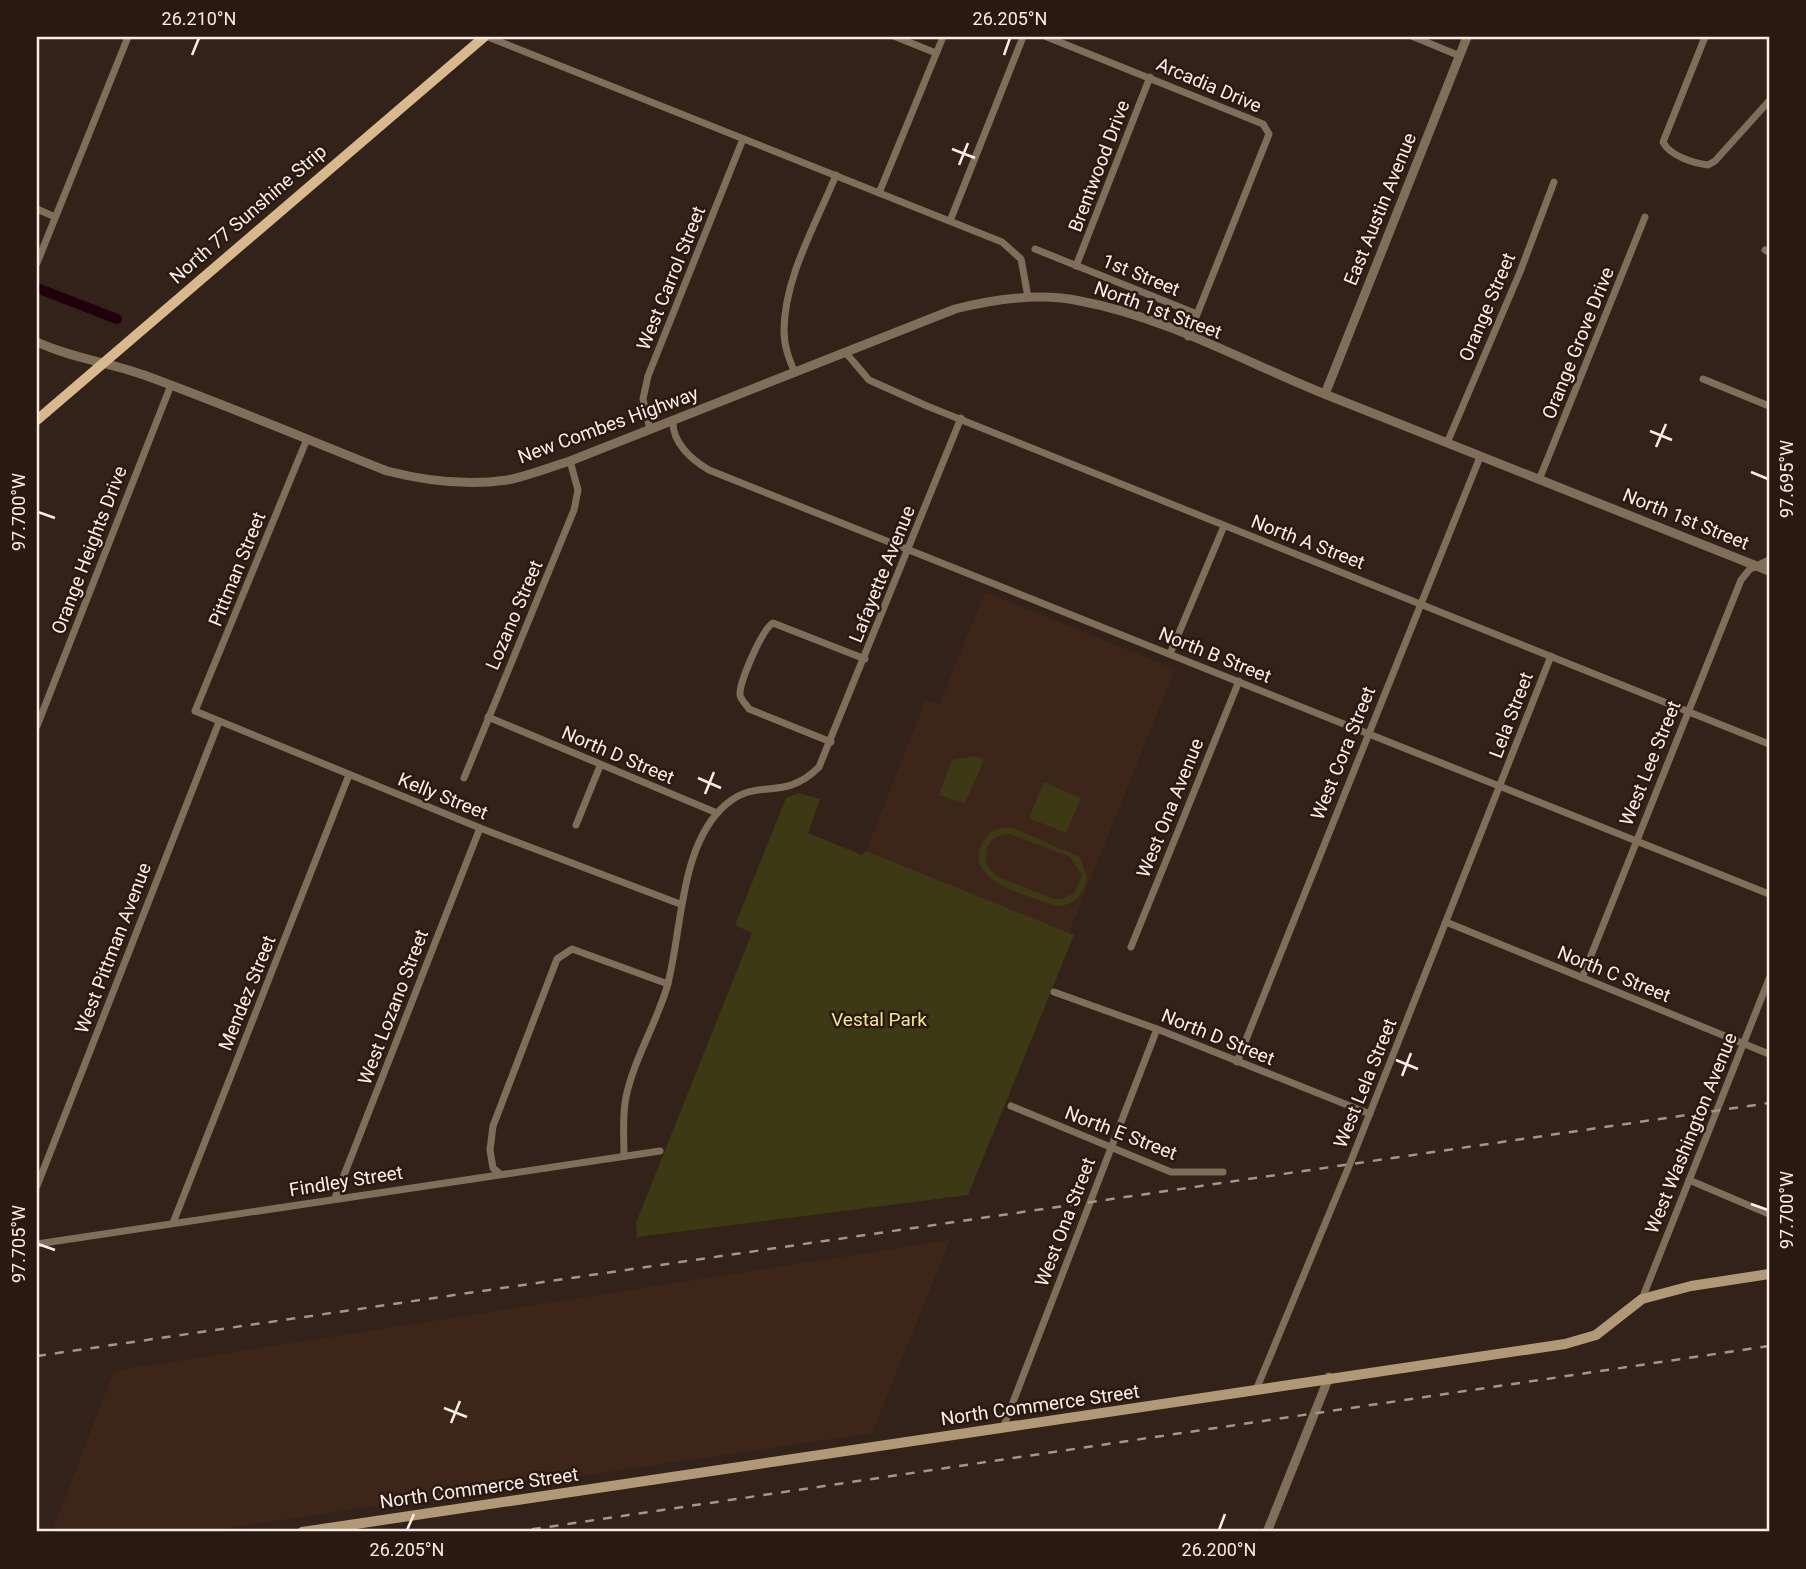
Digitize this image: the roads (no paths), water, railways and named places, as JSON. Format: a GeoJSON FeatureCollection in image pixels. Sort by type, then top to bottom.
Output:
{"type":"FeatureCollection","features":[{"type":"Feature","properties":{"kind":"main road","name":"North 77 Sunshine Strip"},"geometry":{"type":"LineString","coordinates":[[37,419],[486,37]]}},
{"type":"Feature","properties":{"kind":"main road","name":"North Commerce Street"},"geometry":{"type":"LineString","coordinates":[[302,1532],[1329,1377],[1565,1344],[1596,1335],[1642,1299],[1691,1286],[1769,1274]]}},
{"type":"Feature","properties":{"kind":"street"},"geometry":{"type":"LineString","coordinates":[[37,263],[128,37]]}},
{"type":"Feature","properties":{"kind":"street"},"geometry":{"type":"LineString","coordinates":[[486,37],[950,221],[1015,250],[1024,265],[1028,297]]}},
{"type":"Feature","properties":{"kind":"street"},"geometry":{"type":"LineString","coordinates":[[896,37],[936,53]]}},
{"type":"Feature","properties":{"kind":"street"},"geometry":{"type":"LineString","coordinates":[[879,193],[943,37]]}},
{"type":"Feature","properties":{"kind":"street"},"geometry":{"type":"LineString","coordinates":[[950,221],[1023,37]]}},
{"type":"Feature","properties":{"kind":"street","name":"Arcadia Drive"},"geometry":{"type":"LineString","coordinates":[[1047,37],[1263,124],[1269,134],[1188,337]]}},
{"type":"Feature","properties":{"kind":"street"},"geometry":{"type":"LineString","coordinates":[[1414,37],[1460,56]]}},
{"type":"Feature","properties":{"kind":"street","name":"East Austin Avenue"},"geometry":{"type":"LineString","coordinates":[[1325,394],[1467,37]]}},
{"type":"Feature","properties":{"kind":"street"},"geometry":{"type":"LineString","coordinates":[[1705,37],[1663,142],[1665,148],[1682,157],[1708,165],[1715,162],[1769,102]]}},
{"type":"Feature","properties":{"kind":"street","name":"Brentwood Drive"},"geometry":{"type":"LineString","coordinates":[[1076,266],[1150,77]]}},
{"type":"Feature","properties":{"kind":"street","name":"West Carrol Street"},"geometry":{"type":"LineString","coordinates":[[650,430],[643,404],[648,376],[743,139]]}},
{"type":"Feature","properties":{"kind":"street"},"geometry":{"type":"LineString","coordinates":[[794,373],[786,349],[784,331],[790,290],[836,176]]}},
{"type":"Feature","properties":{"kind":"street","name":"Orange Street"},"geometry":{"type":"LineString","coordinates":[[1447,443],[1520,272],[1554,182]]}},
{"type":"Feature","properties":{"kind":"street"},"geometry":{"type":"LineString","coordinates":[[37,209],[55,217]]}},
{"type":"Feature","properties":{"kind":"street","name":"Orange Grove Drive"},"geometry":{"type":"LineString","coordinates":[[1539,480],[1645,217]]}},
{"type":"Feature","properties":{"kind":"street","name":"1st Street"},"geometry":{"type":"LineString","coordinates":[[1034,249],[1197,314]]}},
{"type":"Feature","properties":{"kind":"street","name":"New Combes Highway"},"geometry":{"type":"LineString","coordinates":[[37,342],[65,354],[171,385],[387,471],[448,482],[507,480],[570,461],[955,309],[986,301],[1028,297]]}},
{"type":"Feature","properties":{"kind":"street","name":"North 1st Street"},"geometry":{"type":"LineString","coordinates":[[1028,297],[1079,300],[1188,337],[1480,457],[1769,571]]}},
{"type":"Feature","properties":{"kind":"street","name":"North A Street"},"geometry":{"type":"LineString","coordinates":[[846,353],[869,380],[1224,526],[1769,744]]}},
{"type":"Feature","properties":{"kind":"street"},"geometry":{"type":"LineString","coordinates":[[1703,379],[1769,406]]}},
{"type":"Feature","properties":{"kind":"street","name":"Orange Heights Drive"},"geometry":{"type":"LineString","coordinates":[[37,726],[171,385]]}},
{"type":"Feature","properties":{"kind":"street","name":"Lafayette Avenue"},"geometry":{"type":"LineString","coordinates":[[831,742],[961,418]]}},
{"type":"Feature","properties":{"kind":"street","name":"North B Street"},"geometry":{"type":"LineString","coordinates":[[673,421],[673,428],[684,449],[709,470],[1769,894]]}},
{"type":"Feature","properties":{"kind":"street","name":"Pittman Street"},"geometry":{"type":"LineString","coordinates":[[195,710],[307,439]]}},
{"type":"Feature","properties":{"kind":"street","name":"West Cora Street"},"geometry":{"type":"LineString","coordinates":[[1237,1062],[1480,457]]}},
{"type":"Feature","properties":{"kind":"street","name":"Lozano Street"},"geometry":{"type":"LineString","coordinates":[[464,778],[573,510],[578,490],[570,461]]}},
{"type":"Feature","properties":{"kind":"street"},"geometry":{"type":"LineString","coordinates":[[1170,654],[1224,526]]}},
{"type":"Feature","properties":{"kind":"street"},"geometry":{"type":"LineString","coordinates":[[1756,566],[1769,560]]}},
{"type":"Feature","properties":{"kind":"street","name":"West Lee Street"},"geometry":{"type":"LineString","coordinates":[[1582,978],[1741,580],[1756,566]]}},
{"type":"Feature","properties":{"kind":"street"},"geometry":{"type":"LineString","coordinates":[[624,1156],[626,1096],[667,984],[680,904],[697,854],[717,813],[732,798],[754,788],[780,790],[806,780],[818,767],[831,742],[749,709],[740,698],[740,691],[755,652],[768,626],[773,623],[865,659]]}},
{"type":"Feature","properties":{"kind":"street","name":"Lela Street"},"geometry":{"type":"LineString","coordinates":[[1500,786],[1551,656]]}},
{"type":"Feature","properties":{"kind":"street","name":"West Ona Avenue"},"geometry":{"type":"LineString","coordinates":[[1131,947],[1239,681]]}},
{"type":"Feature","properties":{"kind":"street","name":"Kelly Street"},"geometry":{"type":"LineString","coordinates":[[195,710],[480,828],[680,904]]}},
{"type":"Feature","properties":{"kind":"street","name":"North D Street"},"geometry":{"type":"LineString","coordinates":[[488,717],[717,813]]}},
{"type":"Feature","properties":{"kind":"street","name":"West Pittman Avenue"},"geometry":{"type":"LineString","coordinates":[[37,1186],[219,722]]}},
{"type":"Feature","properties":{"kind":"street"},"geometry":{"type":"LineString","coordinates":[[576,825],[600,766]]}},
{"type":"Feature","properties":{"kind":"street","name":"Mendez Street"},"geometry":{"type":"LineString","coordinates":[[173,1223],[349,775]]}},
{"type":"Feature","properties":{"kind":"street","name":"West Lela Street"},"geometry":{"type":"LineString","coordinates":[[1256,1390],[1370,1114],[1500,786]]}},
{"type":"Feature","properties":{"kind":"street","name":"West Lozano Street"},"geometry":{"type":"LineString","coordinates":[[335,1198],[480,828]]}},
{"type":"Feature","properties":{"kind":"street","name":"North C Street"},"geometry":{"type":"LineString","coordinates":[[1447,922],[1769,1054]]}},
{"type":"Feature","properties":{"kind":"street"},"geometry":{"type":"LineString","coordinates":[[500,1174],[493,1168],[493,1126],[557,959],[572,949],[667,984]]}},
{"type":"Feature","properties":{"kind":"street","name":"West Washington Avenue"},"geometry":{"type":"LineString","coordinates":[[1642,1299],[1769,979]]}},
{"type":"Feature","properties":{"kind":"street","name":"North D Street"},"geometry":{"type":"LineString","coordinates":[[1054,992],[1157,1029],[1370,1114]]}},
{"type":"Feature","properties":{"kind":"street","name":"West Ona Street"},"geometry":{"type":"LineString","coordinates":[[1003,1428],[1157,1029]]}},
{"type":"Feature","properties":{"kind":"street","name":"North E Street"},"geometry":{"type":"LineString","coordinates":[[1011,1106],[1171,1172],[1223,1172]]}},
{"type":"Feature","properties":{"kind":"street","name":"Findley Street"},"geometry":{"type":"LineString","coordinates":[[37,1244],[660,1151]]}},
{"type":"Feature","properties":{"kind":"street"},"geometry":{"type":"LineString","coordinates":[[1689,1180],[1769,1214]]}},
{"type":"Feature","properties":{"kind":"street"},"geometry":{"type":"LineString","coordinates":[[1267,1532],[1329,1377]]}},
{"type":"Feature","properties":{"kind":"waterway"},"geometry":{"type":"LineString","coordinates":[[37,288],[117,319]]}},
{"type":"Feature","properties":{"kind":"railway"},"geometry":{"type":"LineString","coordinates":[[37,1356],[1769,1103]]}},
{"type":"Feature","properties":{"kind":"railway"},"geometry":{"type":"LineString","coordinates":[[514,1532],[1769,1346]]}},
{"type":"Feature","properties":{"kind":"park label","name":"Vestal Park"},"geometry":{"type":"Point","coordinates":[879,1019]}}]}
